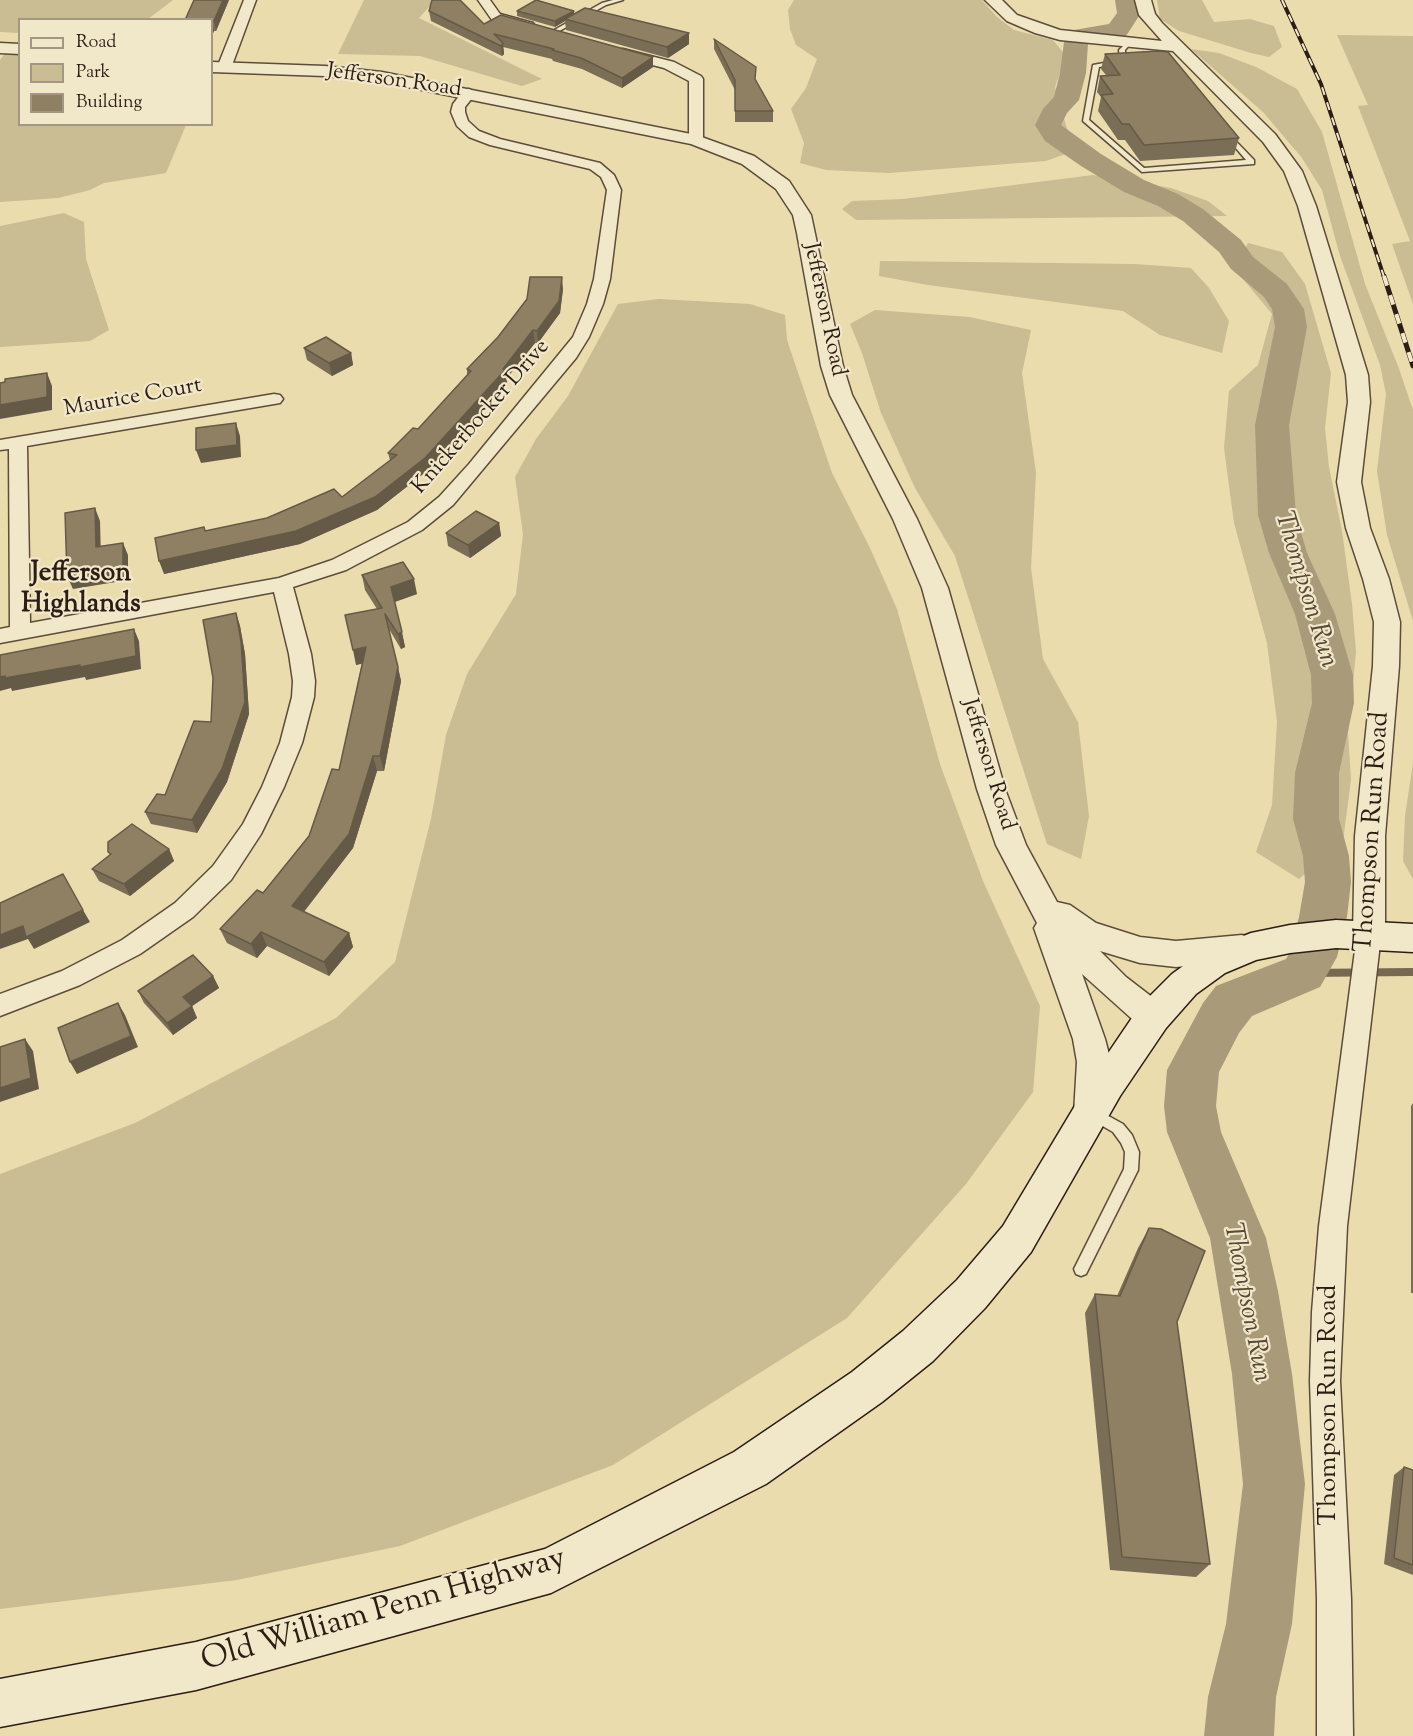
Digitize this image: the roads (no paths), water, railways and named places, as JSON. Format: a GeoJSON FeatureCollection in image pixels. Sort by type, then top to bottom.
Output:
{"type":"FeatureCollection","features":[{"type":"Feature","properties":{"kind":"main road","name":"Old William Penn Highway"},"geometry":{"type":"LineString","coordinates":[[0,1703],[196,1666],[551,1570],[750,1468],[867,1387],[918,1346],[971,1294],[1017,1239],[1091,1113],[1153,1017],[1184,984],[1213,963],[1270,943],[1335,934],[1369,942],[1413,938]]}},
{"type":"Feature","properties":{"kind":"street"},"geometry":{"type":"LineString","coordinates":[[218,67],[249,0]]}},
{"type":"Feature","properties":{"kind":"street"},"geometry":{"type":"LineString","coordinates":[[484,0],[496,17],[574,39]]}},
{"type":"Feature","properties":{"kind":"street"},"geometry":{"type":"LineString","coordinates":[[993,0],[1012,18],[1025,25],[1060,34],[1176,47]]}},
{"type":"Feature","properties":{"kind":"street","name":"Thompson Run Road"},"geometry":{"type":"LineString","coordinates":[[1143,0],[1147,15],[1176,47],[1269,138],[1293,171],[1307,206],[1357,375],[1359,402],[1349,482],[1358,528],[1376,579],[1387,622],[1386,666],[1370,836],[1369,942],[1333,1226],[1327,1312],[1325,1380],[1334,1599],[1335,1736]]}},
{"type":"Feature","properties":{"kind":"street"},"geometry":{"type":"LineString","coordinates":[[0,48],[18,49]]}},
{"type":"Feature","properties":{"kind":"street"},"geometry":{"type":"LineString","coordinates":[[605,48],[669,65],[696,79],[696,140]]}},
{"type":"Feature","properties":{"kind":"street","name":"Jefferson Road"},"geometry":{"type":"LineString","coordinates":[[218,67],[354,74],[469,93],[696,140],[728,150],[768,173],[783,185],[802,215],[832,366],[841,395],[905,519],[935,588],[991,789],[1011,845],[1036,895],[1069,941],[1115,986],[1153,1017]]}},
{"type":"Feature","properties":{"kind":"street","name":"Knickerbocker Drive"},"geometry":{"type":"LineString","coordinates":[[10,635],[282,584],[357,557],[398,536],[433,513],[476,468],[570,354],[581,337],[595,304],[602,279],[614,190],[610,180],[602,171],[583,162],[495,142],[474,134],[462,123],[458,112],[458,107],[469,93]]}},
{"type":"Feature","properties":{"kind":"street","name":"Maurice Court"},"geometry":{"type":"LineString","coordinates":[[9,444],[274,399]]}},
{"type":"Feature","properties":{"kind":"street"},"geometry":{"type":"LineString","coordinates":[[9,444],[10,635]]}},
{"type":"Feature","properties":{"kind":"street"},"geometry":{"type":"LineString","coordinates":[[0,1005],[60,982],[132,947],[197,898],[222,873],[238,851],[253,828],[273,787],[291,743],[303,697],[304,681],[300,654],[282,584]]}},
{"type":"Feature","properties":{"kind":"street"},"geometry":{"type":"LineString","coordinates":[[1036,895],[1061,917],[1085,932],[1140,950],[1176,954],[1270,943]]}},
{"type":"Feature","properties":{"kind":"street"},"geometry":{"type":"LineString","coordinates":[[1036,895],[1063,960],[1089,1039],[1094,1062],[1091,1113]]}},
{"type":"Feature","properties":{"kind":"lane"},"geometry":{"type":"LineString","coordinates":[[552,33],[604,4],[621,0]]}},
{"type":"Feature","properties":{"kind":"lane"},"geometry":{"type":"LineString","coordinates":[[1123,62],[1122,50],[1129,42]]}},
{"type":"Feature","properties":{"kind":"lane"},"geometry":{"type":"LineString","coordinates":[[1132,61],[1096,64],[1085,120],[1142,170],[1251,162],[1221,126]]}},
{"type":"Feature","properties":{"kind":"lane"},"geometry":{"type":"LineString","coordinates":[[1081,1269],[1131,1170],[1132,1152],[1127,1139],[1118,1128],[1091,1113]]}},
{"type":"Feature","properties":{"kind":"waterway","name":"Thompson Run"},"geometry":{"type":"LineString","coordinates":[[1127,0],[1129,13],[1117,31],[1090,33],[1083,35],[1076,42],[1073,73],[1066,100],[1056,109],[1048,125],[1055,135],[1091,160],[1134,186],[1168,200],[1193,215],[1230,246],[1242,263],[1276,291],[1288,309],[1291,327],[1272,425],[1277,515],[1288,553],[1315,614],[1332,675],[1333,703],[1317,773],[1316,819],[1326,856],[1328,882],[1323,917],[1313,957],[1303,973],[1234,1001],[1221,1018],[1193,1070],[1190,1106],[1194,1132],[1238,1238],[1249,1291],[1262,1374],[1274,1484],[1259,1624],[1242,1697],[1239,1736]]}},
{"type":"Feature","properties":{"kind":"waterway"},"geometry":{"type":"LineString","coordinates":[[1303,973],[1413,972]]}},
{"type":"Feature","properties":{"kind":"railway"},"geometry":{"type":"LineString","coordinates":[[1282,0],[1321,84],[1384,277]]}},
{"type":"Feature","properties":{"kind":"railway"},"geometry":{"type":"LineString","coordinates":[[1384,276],[1413,366]]}},
{"type":"Feature","properties":{"kind":"district","name":"Jefferson Highlands"},"geometry":{"type":"Point","coordinates":[81,590]}}]}
